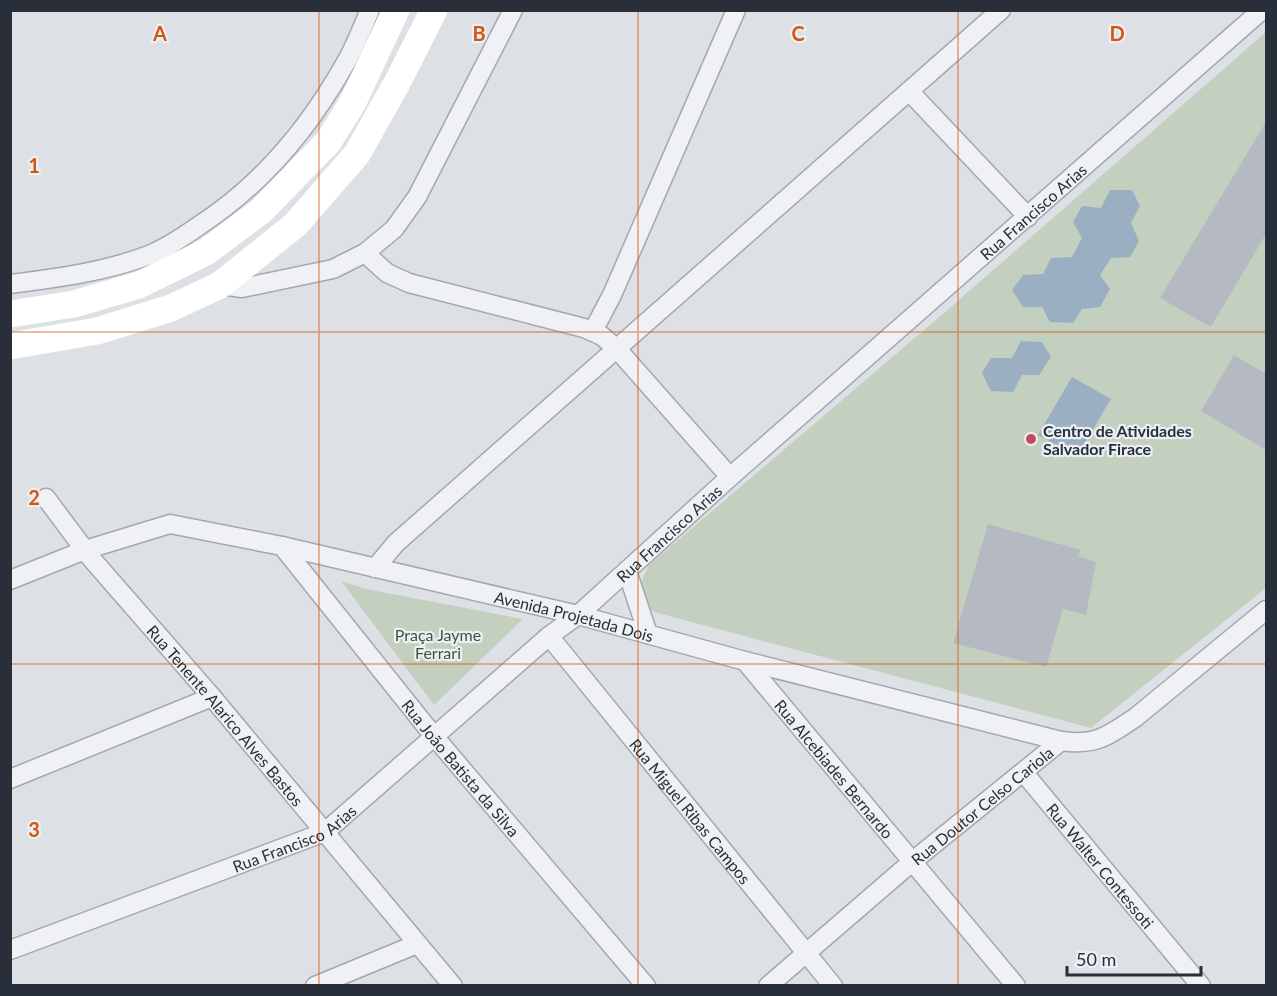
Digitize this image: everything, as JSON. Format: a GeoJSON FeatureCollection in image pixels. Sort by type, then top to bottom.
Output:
{"type":"FeatureCollection","features":[{"type":"Feature","properties":{"kind":"main road"},"geometry":{"type":"LineString","coordinates":[[10,314],[74,304],[139,285],[206,252],[261,211],[328,142],[353,102],[396,10]]}},
{"type":"Feature","properties":{"kind":"main road"},"geometry":{"type":"LineString","coordinates":[[10,346],[97,331],[171,308],[220,285],[295,225],[357,154],[434,10]]}},
{"type":"Feature","properties":{"kind":"street"},"geometry":{"type":"LineString","coordinates":[[10,284],[58,278],[112,267],[150,254],[224,210],[272,166],[307,124],[346,63],[370,10]]}},
{"type":"Feature","properties":{"kind":"street"},"geometry":{"type":"LineString","coordinates":[[220,285],[242,288],[333,269],[365,253],[394,229],[417,197],[513,10]]}},
{"type":"Feature","properties":{"kind":"street"},"geometry":{"type":"LineString","coordinates":[[375,568],[396,543],[1001,10]]}},
{"type":"Feature","properties":{"kind":"street","name":"Rua Francisco Arias"},"geometry":{"type":"LineString","coordinates":[[10,950],[324,832],[433,735],[549,636],[578,615],[730,477],[1028,218],[1262,10]]}},
{"type":"Feature","properties":{"kind":"street"},"geometry":{"type":"LineString","coordinates":[[593,331],[612,295],[735,11]]}},
{"type":"Feature","properties":{"kind":"street"},"geometry":{"type":"LineString","coordinates":[[909,91],[1028,218]]}},
{"type":"Feature","properties":{"kind":"street"},"geometry":{"type":"LineString","coordinates":[[365,253],[387,273],[410,283],[593,331],[617,349],[730,477]]}},
{"type":"Feature","properties":{"kind":"street","name":"Rua Tenente Alarico Alves Bastos"},"geometry":{"type":"LineString","coordinates":[[46,498],[85,550],[212,697],[453,986]]}},
{"type":"Feature","properties":{"kind":"street","name":"Avenida Projetada Dois"},"geometry":{"type":"LineString","coordinates":[[10,580],[85,550],[170,524],[282,546],[578,615],[745,661],[1061,741]]}},
{"type":"Feature","properties":{"kind":"street","name":"Rua João Batista da Silva"},"geometry":{"type":"LineString","coordinates":[[282,546],[433,735],[646,986]]}},
{"type":"Feature","properties":{"kind":"street"},"geometry":{"type":"LineString","coordinates":[[627,571],[648,634]]}},
{"type":"Feature","properties":{"kind":"street","name":"Rua Doutor Celso Cariola"},"geometry":{"type":"LineString","coordinates":[[768,986],[913,861],[1061,741],[1082,744],[1115,732],[1266,610]]}},
{"type":"Feature","properties":{"kind":"street","name":"Rua Miguel Ribas Campos"},"geometry":{"type":"LineString","coordinates":[[549,636],[833,986]]}},
{"type":"Feature","properties":{"kind":"street","name":"Rua Alcebiades Bernardo"},"geometry":{"type":"LineString","coordinates":[[745,661],[1016,986]]}},
{"type":"Feature","properties":{"kind":"street"},"geometry":{"type":"LineString","coordinates":[[10,779],[212,697]]}},
{"type":"Feature","properties":{"kind":"street","name":"Rua Walter Contessoti"},"geometry":{"type":"LineString","coordinates":[[1024,773],[1201,986]]}},
{"type":"Feature","properties":{"kind":"street"},"geometry":{"type":"LineString","coordinates":[[315,986],[417,944]]}},
{"type":"Feature","properties":{"kind":"green space","name":"Centro de Atividades Salvador Firace"},"geometry":{"type":"Polygon","coordinates":[[[1266,32],[1266,588],[1091,728],[654,612],[647,606],[640,590],[649,565],[944,313],[1266,32]]]}},
{"type":"Feature","properties":{"kind":"green space","name":"Praça Jayme Ferrari"},"geometry":{"type":"Polygon","coordinates":[[[341,581],[366,589],[523,619],[434,705],[341,581]]]}},
{"type":"Feature","properties":{"kind":"water"},"geometry":{"type":"Polygon","coordinates":[[[1110,190],[1132,190],[1140,206],[1131,223],[1139,241],[1130,257],[1111,258],[1100,275],[1110,289],[1100,307],[1082,309],[1073,323],[1050,322],[1042,307],[1023,307],[1012,290],[1023,275],[1043,274],[1051,258],[1072,257],[1082,238],[1073,222],[1082,206],[1101,208],[1110,190]]]}},
{"type":"Feature","properties":{"kind":"water"},"geometry":{"type":"Polygon","coordinates":[[[1021,341],[1042,342],[1051,357],[1039,375],[1022,375],[1013,392],[991,391],[982,373],[991,358],[1012,358],[1021,341]]]}},
{"type":"Feature","properties":{"kind":"water"},"geometry":{"type":"Polygon","coordinates":[[[1072,377],[1111,399],[1077,456],[1038,435],[1072,377]]]}},
{"type":"Feature","properties":{"kind":"building"},"geometry":{"type":"Polygon","coordinates":[[[1266,122],[1266,234],[1211,327],[1160,298],[1266,122]]]}},
{"type":"Feature","properties":{"kind":"building"},"geometry":{"type":"Polygon","coordinates":[[[1234,355],[1266,374],[1266,450],[1201,411],[1234,355]]]}},
{"type":"Feature","properties":{"kind":"building"},"geometry":{"type":"Polygon","coordinates":[[[988,524],[1081,550],[1078,556],[1096,562],[1086,615],[1063,609],[1046,667],[953,643],[988,524]]]}},
{"type":"Feature","properties":{"kind":"place","name":"Centro de Atividades Salvador Firace"},"geometry":{"type":"Point","coordinates":[1031,439]}}]}
